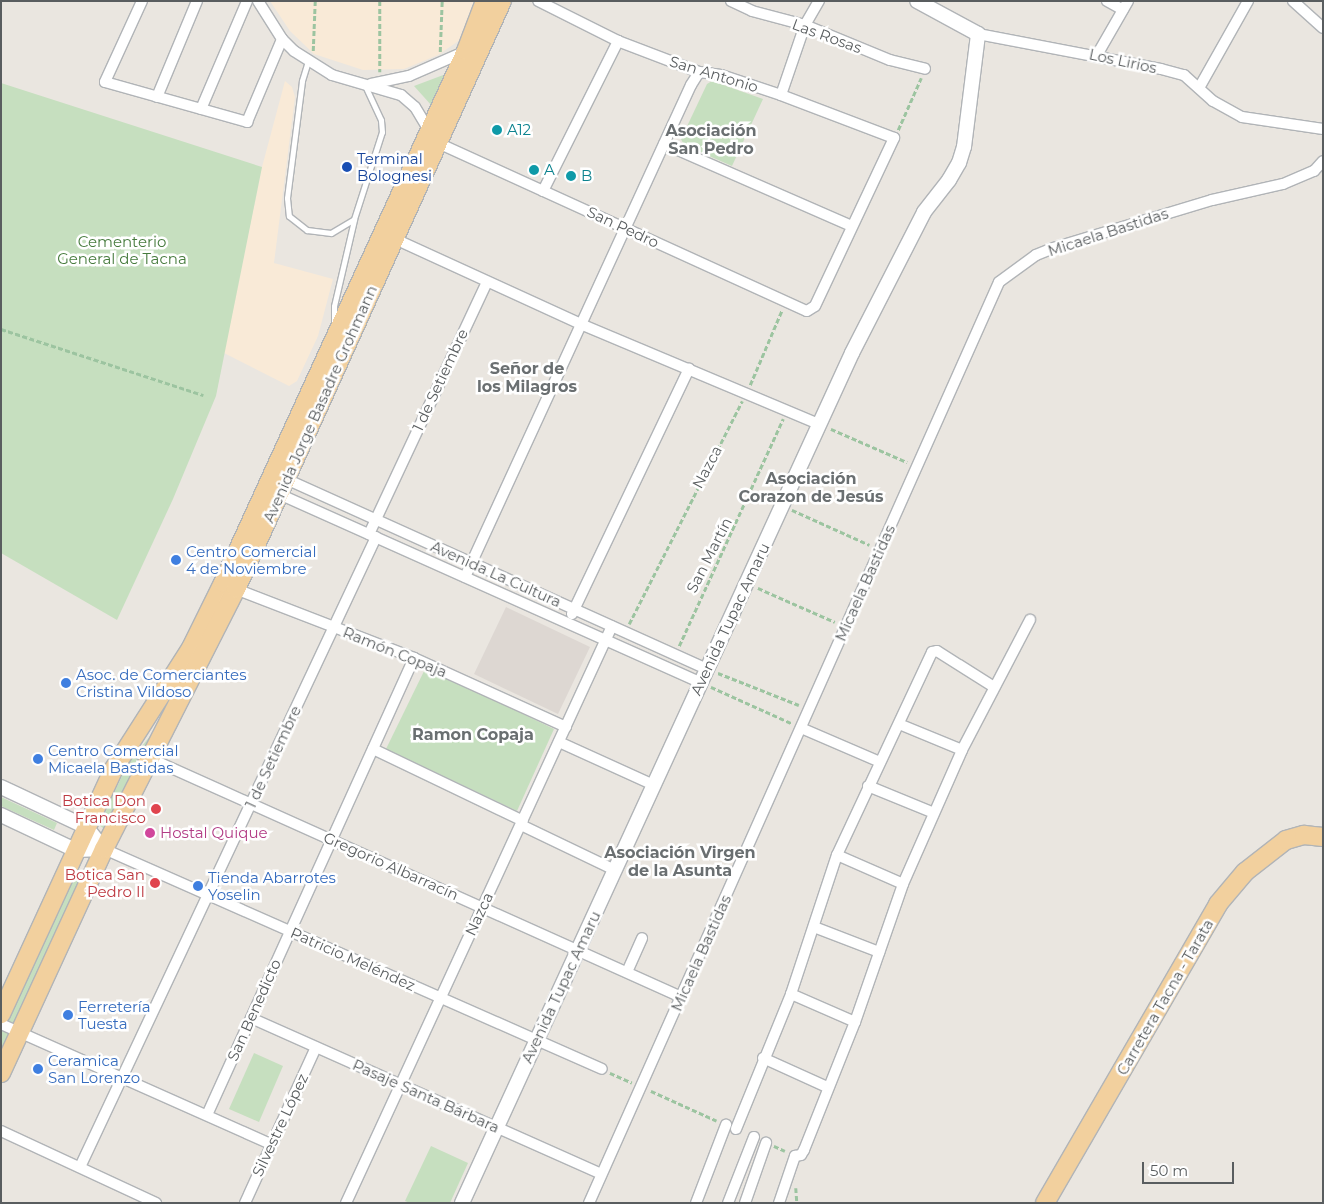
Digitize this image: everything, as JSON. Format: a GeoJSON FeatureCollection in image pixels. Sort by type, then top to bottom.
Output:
{"type":"FeatureCollection","features":[{"type":"Feature","properties":{"kind":"highway","name":"Avenida Jorge Basadre Grohmann"},"geometry":{"type":"LineString","coordinates":[[1,1014],[113,770],[129,749],[230,586],[282,486],[395,239],[485,1]]}},
{"type":"Feature","properties":{"kind":"highway","name":"Avenida Jorge Basadre Grohmann"},"geometry":{"type":"LineString","coordinates":[[1,1073],[104,849],[150,758],[230,586],[334,340],[502,1]]}},
{"type":"Feature","properties":{"kind":"highway","name":"Carretera Tacna - Tarata"},"geometry":{"type":"LineString","coordinates":[[1045,1203],[1222,899],[1245,872],[1286,840],[1304,835],[1323,837]]}},
{"type":"Feature","properties":{"kind":"street"},"geometry":{"type":"LineString","coordinates":[[142,1],[105,82],[247,122],[282,39]]}},
{"type":"Feature","properties":{"kind":"street"},"geometry":{"type":"LineString","coordinates":[[157,96],[197,1]]}},
{"type":"Feature","properties":{"kind":"street"},"geometry":{"type":"LineString","coordinates":[[201,109],[247,1]]}},
{"type":"Feature","properties":{"kind":"street"},"geometry":{"type":"LineString","coordinates":[[258,1],[282,39],[308,61],[332,75],[364,85],[393,91],[409,100],[421,114],[434,136]]}},
{"type":"Feature","properties":{"kind":"street","name":"San Antonio"},"geometry":{"type":"LineString","coordinates":[[538,1],[618,41],[699,72],[721,75],[781,95],[894,138]]}},
{"type":"Feature","properties":{"kind":"street","name":"Las Rosas"},"geometry":{"type":"LineString","coordinates":[[731,1],[752,11],[806,25],[890,60],[925,69]]}},
{"type":"Feature","properties":{"kind":"street"},"geometry":{"type":"LineString","coordinates":[[781,95],[806,25],[820,1]]}},
{"type":"Feature","properties":{"kind":"street","name":"Los Lirios"},"geometry":{"type":"LineString","coordinates":[[917,1],[978,34],[1097,55],[1184,75],[1226,111],[1242,117],[1323,130]]}},
{"type":"Feature","properties":{"kind":"street"},"geometry":{"type":"LineString","coordinates":[[1097,55],[1125,6],[1107,1]]}},
{"type":"Feature","properties":{"kind":"street"},"geometry":{"type":"LineString","coordinates":[[1199,88],[1248,1]]}},
{"type":"Feature","properties":{"kind":"street"},"geometry":{"type":"LineString","coordinates":[[1293,1],[1323,28]]}},
{"type":"Feature","properties":{"kind":"street","name":"Avenida Tupac Amaru"},"geometry":{"type":"LineString","coordinates":[[462,1203],[820,424],[915,227],[959,163],[964,148],[978,34]]}},
{"type":"Feature","properties":{"kind":"street"},"geometry":{"type":"LineString","coordinates":[[543,191],[618,41]]}},
{"type":"Feature","properties":{"kind":"street"},"geometry":{"type":"LineString","coordinates":[[364,85],[380,83],[440,64],[466,51]]}},
{"type":"Feature","properties":{"kind":"street"},"geometry":{"type":"LineString","coordinates":[[465,577],[699,72]]}},
{"type":"Feature","properties":{"kind":"street","name":"San Pedro"},"geometry":{"type":"LineString","coordinates":[[434,136],[543,191],[807,311],[819,299],[852,226]]}},
{"type":"Feature","properties":{"kind":"street"},"geometry":{"type":"LineString","coordinates":[[664,144],[852,226],[894,138]]}},
{"type":"Feature","properties":{"kind":"street","name":"Micaela Bastidas"},"geometry":{"type":"LineString","coordinates":[[589,1203],[999,282],[1018,267],[1053,248],[1212,200],[1283,184],[1314,171],[1323,161]]}},
{"type":"Feature","properties":{"kind":"street"},"geometry":{"type":"LineString","coordinates":[[395,239],[583,325],[820,424]]}},
{"type":"Feature","properties":{"kind":"street","name":"1 de Setiembre"},"geometry":{"type":"LineString","coordinates":[[80,1167],[334,628],[372,535],[374,519],[487,282]]}},
{"type":"Feature","properties":{"kind":"street"},"geometry":{"type":"LineString","coordinates":[[568,623],[689,369]]}},
{"type":"Feature","properties":{"kind":"street","name":"Avenida La Cultura"},"geometry":{"type":"LineString","coordinates":[[282,486],[374,519],[707,669]]}},
{"type":"Feature","properties":{"kind":"street","name":"Avenida La Cultura"},"geometry":{"type":"LineString","coordinates":[[282,486],[372,535],[701,682]]}},
{"type":"Feature","properties":{"kind":"street","name":"Ramón Copaja"},"geometry":{"type":"LineString","coordinates":[[230,586],[414,658],[566,727]]}},
{"type":"Feature","properties":{"kind":"street"},"geometry":{"type":"LineString","coordinates":[[779,1203],[795,1156],[802,1155],[855,1022],[903,884],[962,750],[1030,620]]}},
{"type":"Feature","properties":{"kind":"street","name":"Nazca"},"geometry":{"type":"LineString","coordinates":[[346,1203],[612,626]]}},
{"type":"Feature","properties":{"kind":"street"},"geometry":{"type":"LineString","coordinates":[[696,1203],[791,994],[837,855],[868,786],[934,651],[994,688]]}},
{"type":"Feature","properties":{"kind":"street","name":"San Benedicto"},"geometry":{"type":"LineString","coordinates":[[207,1115],[414,658]]}},
{"type":"Feature","properties":{"kind":"street"},"geometry":{"type":"LineString","coordinates":[[899,724],[962,750]]}},
{"type":"Feature","properties":{"kind":"street"},"geometry":{"type":"LineString","coordinates":[[801,728],[880,762]]}},
{"type":"Feature","properties":{"kind":"street"},"geometry":{"type":"LineString","coordinates":[[559,742],[654,785]]}},
{"type":"Feature","properties":{"kind":"street"},"geometry":{"type":"LineString","coordinates":[[373,748],[615,870]]}},
{"type":"Feature","properties":{"kind":"street","name":"Gregorio Albarracín"},"geometry":{"type":"LineString","coordinates":[[129,749],[682,997]]}},
{"type":"Feature","properties":{"kind":"street"},"geometry":{"type":"LineString","coordinates":[[868,786],[934,813]]}},
{"type":"Feature","properties":{"kind":"street"},"geometry":{"type":"LineString","coordinates":[[1,787],[86,827],[104,849]]}},
{"type":"Feature","properties":{"kind":"street"},"geometry":{"type":"LineString","coordinates":[[1,815],[75,850],[104,849]]}},
{"type":"Feature","properties":{"kind":"street","name":"Patricio Meléndez"},"geometry":{"type":"LineString","coordinates":[[104,849],[602,1069]]}},
{"type":"Feature","properties":{"kind":"street"},"geometry":{"type":"LineString","coordinates":[[837,855],[903,884]]}},
{"type":"Feature","properties":{"kind":"street"},"geometry":{"type":"LineString","coordinates":[[814,927],[879,952]]}},
{"type":"Feature","properties":{"kind":"street"},"geometry":{"type":"LineString","coordinates":[[627,972],[642,938]]}},
{"type":"Feature","properties":{"kind":"street"},"geometry":{"type":"LineString","coordinates":[[791,994],[855,1022]]}},
{"type":"Feature","properties":{"kind":"street","name":"Pasaje Santa Bárbara"},"geometry":{"type":"LineString","coordinates":[[251,1018],[601,1174]]}},
{"type":"Feature","properties":{"kind":"street"},"geometry":{"type":"LineString","coordinates":[[1,1024],[271,1144]]}},
{"type":"Feature","properties":{"kind":"street","name":"Silvestre López"},"geometry":{"type":"LineString","coordinates":[[245,1203],[316,1047]]}},
{"type":"Feature","properties":{"kind":"street"},"geometry":{"type":"LineString","coordinates":[[763,1058],[828,1087]]}},
{"type":"Feature","properties":{"kind":"street"},"geometry":{"type":"LineString","coordinates":[[1,1130],[156,1203]]}},
{"type":"Feature","properties":{"kind":"street"},"geometry":{"type":"LineString","coordinates":[[728,1203],[754,1137]]}},
{"type":"Feature","properties":{"kind":"street"},"geometry":{"type":"LineString","coordinates":[[745,1203],[766,1143]]}},
{"type":"Feature","properties":{"kind":"lane"},"geometry":{"type":"LineString","coordinates":[[308,61],[302,81],[287,198],[289,216],[300,227],[323,234],[344,228],[354,219]]}},
{"type":"Feature","properties":{"kind":"lane"},"geometry":{"type":"LineString","coordinates":[[334,340],[334,306],[354,219],[382,132],[381,120],[364,85]]}},
{"type":"Feature","properties":{"kind":"path"},"geometry":{"type":"LineString","coordinates":[[308,61],[314,47],[315,1]]}},
{"type":"Feature","properties":{"kind":"path"},"geometry":{"type":"LineString","coordinates":[[380,1],[380,83]]}},
{"type":"Feature","properties":{"kind":"path"},"geometry":{"type":"LineString","coordinates":[[440,64],[442,1]]}},
{"type":"Feature","properties":{"kind":"path"},"geometry":{"type":"LineString","coordinates":[[894,138],[925,69]]}},
{"type":"Feature","properties":{"kind":"path","name":"Nazca"},"geometry":{"type":"LineString","coordinates":[[625,632],[746,394],[786,301]]}},
{"type":"Feature","properties":{"kind":"path"},"geometry":{"type":"LineString","coordinates":[[1,329],[203,395]]}},
{"type":"Feature","properties":{"kind":"path","name":"San Martín"},"geometry":{"type":"LineString","coordinates":[[675,654],[787,411]]}},
{"type":"Feature","properties":{"kind":"path"},"geometry":{"type":"LineString","coordinates":[[820,424],[917,466]]}},
{"type":"Feature","properties":{"kind":"path"},"geometry":{"type":"LineString","coordinates":[[782,506],[880,550]]}},
{"type":"Feature","properties":{"kind":"path"},"geometry":{"type":"LineString","coordinates":[[746,583],[846,626]]}},
{"type":"Feature","properties":{"kind":"path"},"geometry":{"type":"LineString","coordinates":[[707,669],[809,709]]}},
{"type":"Feature","properties":{"kind":"path"},"geometry":{"type":"LineString","coordinates":[[701,682],[801,728]]}},
{"type":"Feature","properties":{"kind":"path"},"geometry":{"type":"LineString","coordinates":[[602,1069],[731,1127]]}},
{"type":"Feature","properties":{"kind":"path"},"geometry":{"type":"LineString","coordinates":[[766,1143],[795,1156]]}},
{"type":"Feature","properties":{"kind":"shaded area"},"geometry":{"type":"Polygon","coordinates":[[[270,1],[474,1],[460,40],[438,55],[404,69],[363,70],[314,54],[290,31],[270,1]]]}},
{"type":"Feature","properties":{"kind":"shaded area"},"geometry":{"type":"Polygon","coordinates":[[[285,81],[292,87],[295,97],[274,263],[333,279],[318,336],[297,381],[289,386],[224,353],[262,167],[285,81]]]}},
{"type":"Feature","properties":{"kind":"shaded area"},"geometry":{"type":"Polygon","coordinates":[[[506,607],[590,647],[558,714],[474,674],[506,607]]]}},
{"type":"Feature","properties":{"kind":"green space"},"geometry":{"type":"Polygon","coordinates":[[[446,74],[432,106],[414,86],[446,74]]]}},
{"type":"Feature","properties":{"kind":"green space"},"geometry":{"type":"Polygon","coordinates":[[[712,81],[763,99],[732,166],[684,145],[681,139],[707,84],[712,81]]]}},
{"type":"Feature","properties":{"kind":"green space","name":"Cementerio General de Tacna"},"geometry":{"type":"Polygon","coordinates":[[[1,83],[262,167],[216,396],[173,499],[117,620],[1,553],[1,83]]]}},
{"type":"Feature","properties":{"kind":"green space"},"geometry":{"type":"Polygon","coordinates":[[[426,667],[554,729],[517,811],[386,749],[426,667]]]}},
{"type":"Feature","properties":{"kind":"green space"},"geometry":{"type":"Polygon","coordinates":[[[155,730],[107,828],[103,828],[99,825],[128,763],[155,730]]]}},
{"type":"Feature","properties":{"kind":"green space"},"geometry":{"type":"Polygon","coordinates":[[[1,797],[57,823],[54,830],[1,806],[1,797]]]}},
{"type":"Feature","properties":{"kind":"green space"},"geometry":{"type":"Polygon","coordinates":[[[80,869],[84,875],[1,1057],[1,1032],[72,874],[80,869]]]}},
{"type":"Feature","properties":{"kind":"green space"},"geometry":{"type":"Polygon","coordinates":[[[254,1053],[283,1066],[259,1122],[229,1109],[254,1053]]]}},
{"type":"Feature","properties":{"kind":"green space"},"geometry":{"type":"Polygon","coordinates":[[[431,1146],[468,1163],[450,1203],[410,1203],[405,1201],[431,1146]]]}},
{"type":"Feature","properties":{"kind":"place","name":"A12"},"geometry":{"type":"Point","coordinates":[497,130]}},
{"type":"Feature","properties":{"kind":"place","name":"Terminal Bolognesi"},"geometry":{"type":"Point","coordinates":[347,167]}},
{"type":"Feature","properties":{"kind":"place","name":"A"},"geometry":{"type":"Point","coordinates":[534,170]}},
{"type":"Feature","properties":{"kind":"place","name":"B"},"geometry":{"type":"Point","coordinates":[571,176]}},
{"type":"Feature","properties":{"kind":"place","name":"Centro Comercial 4 de Noviembre"},"geometry":{"type":"Point","coordinates":[176,560]}},
{"type":"Feature","properties":{"kind":"place","name":"Asoc. de Comerciantes Cristina Vildoso"},"geometry":{"type":"Point","coordinates":[66,683]}},
{"type":"Feature","properties":{"kind":"place","name":"Centro Comercial Micaela Bastidas"},"geometry":{"type":"Point","coordinates":[38,759]}},
{"type":"Feature","properties":{"kind":"place","name":"Botica Don Francisco"},"geometry":{"type":"Point","coordinates":[156,809]}},
{"type":"Feature","properties":{"kind":"place","name":"Hostal Quique"},"geometry":{"type":"Point","coordinates":[150,833]}},
{"type":"Feature","properties":{"kind":"place","name":"Botica San Pedro II"},"geometry":{"type":"Point","coordinates":[155,883]}},
{"type":"Feature","properties":{"kind":"place","name":"Tienda Abarrotes Yoselin"},"geometry":{"type":"Point","coordinates":[198,886]}},
{"type":"Feature","properties":{"kind":"place","name":"Ferretería Tuesta"},"geometry":{"type":"Point","coordinates":[68,1015]}},
{"type":"Feature","properties":{"kind":"place","name":"Ceramica San Lorenzo"},"geometry":{"type":"Point","coordinates":[38,1069]}},
{"type":"Feature","properties":{"kind":"district","name":"Asociación San Pedro"},"geometry":{"type":"Point","coordinates":[711,140]}},
{"type":"Feature","properties":{"kind":"district","name":"Señor de los Milagros"},"geometry":{"type":"Point","coordinates":[527,378]}},
{"type":"Feature","properties":{"kind":"district","name":"Asociación Corazon de Jesús"},"geometry":{"type":"Point","coordinates":[811,488]}},
{"type":"Feature","properties":{"kind":"district","name":"Ramon Copaja"},"geometry":{"type":"Point","coordinates":[473,735]}},
{"type":"Feature","properties":{"kind":"district","name":"Asociación Virgen de la Asunta"},"geometry":{"type":"Point","coordinates":[680,862]}}]}
